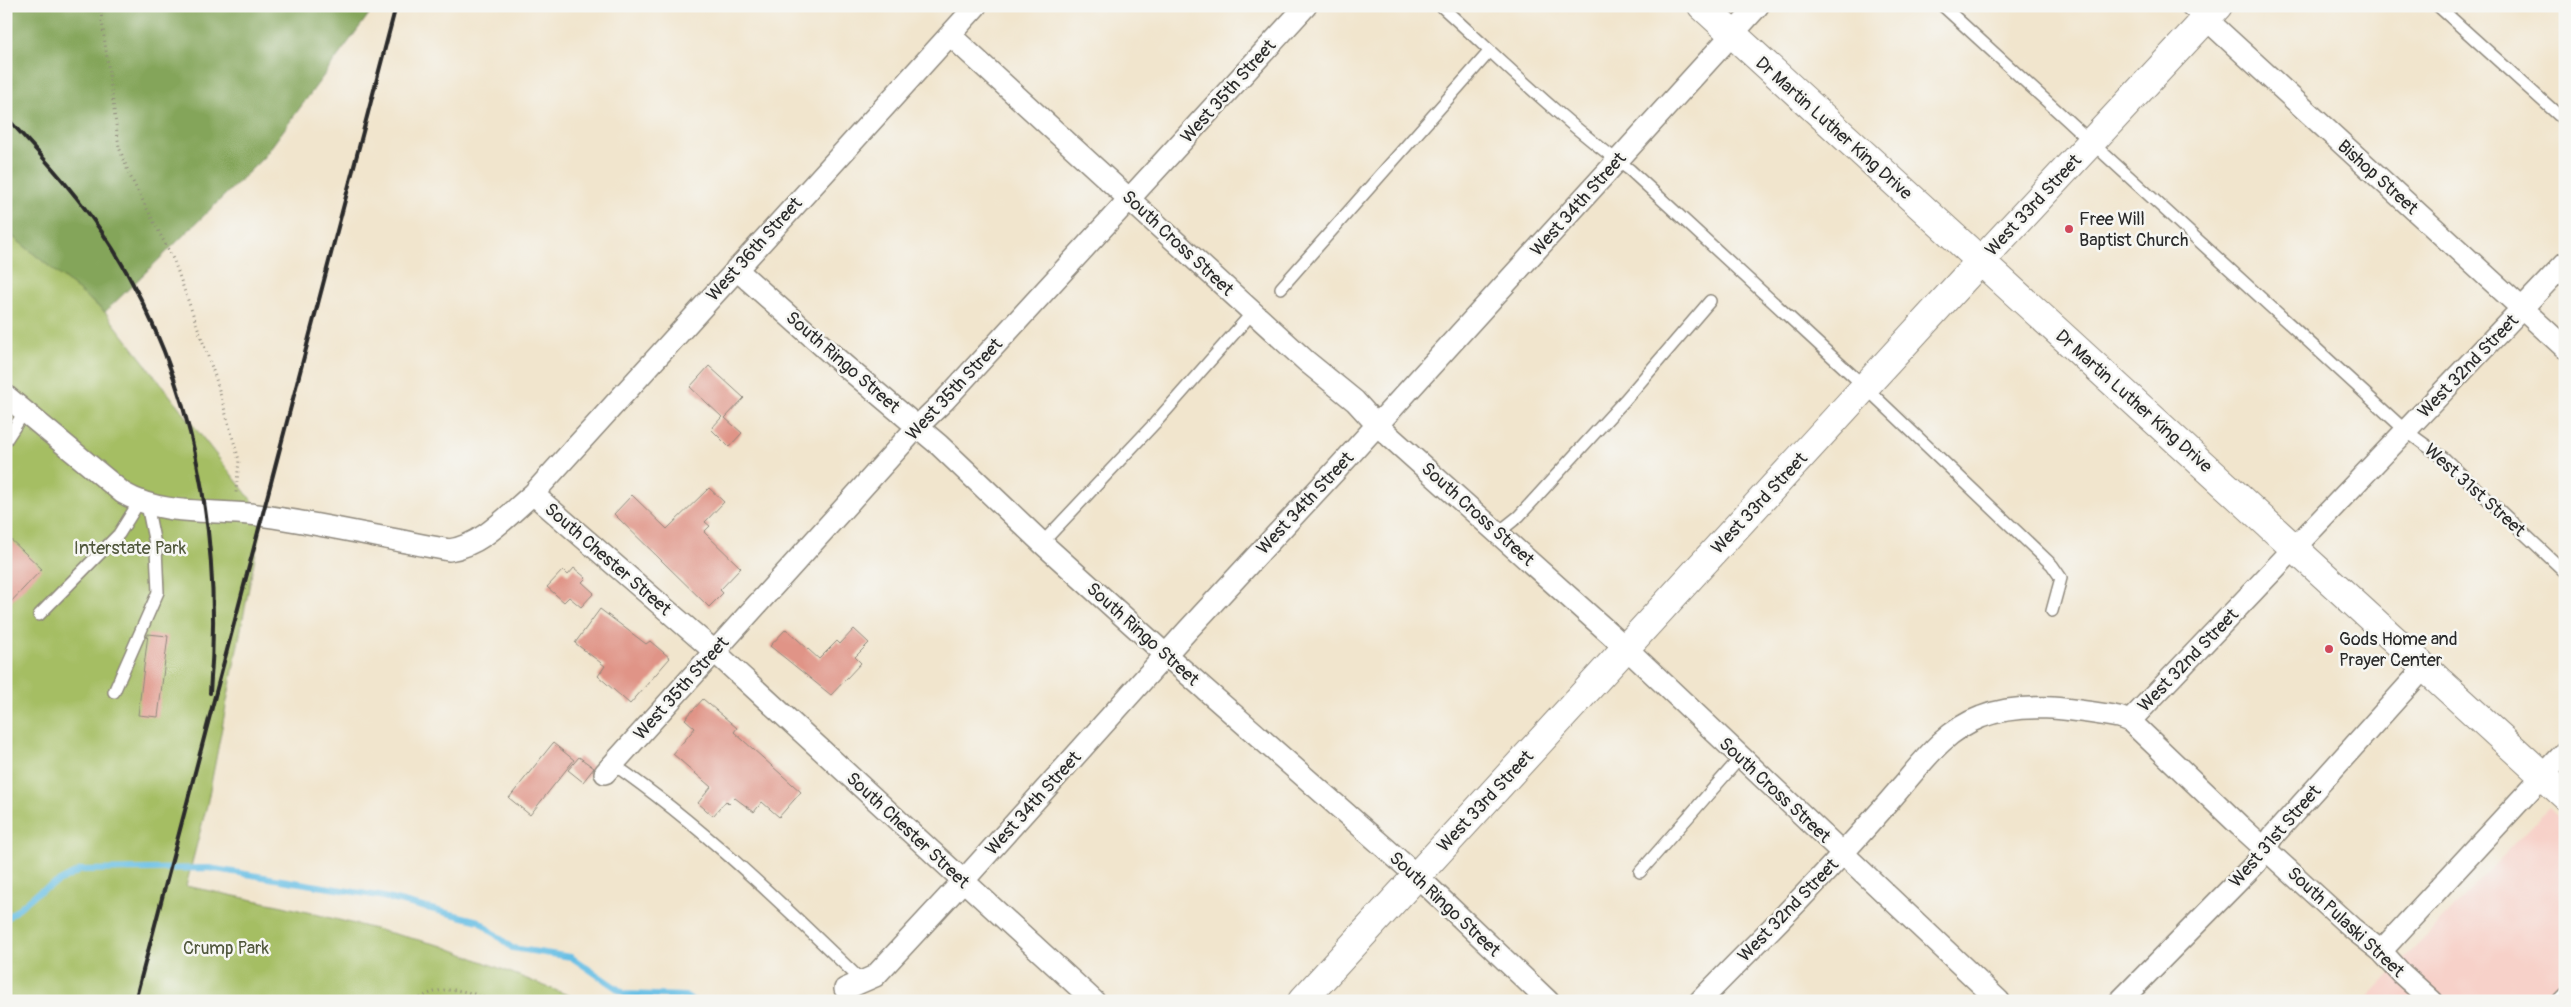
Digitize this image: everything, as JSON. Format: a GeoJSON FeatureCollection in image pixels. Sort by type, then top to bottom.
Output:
{"type":"FeatureCollection","features":[{"type":"Feature","properties":{"kind":"street","name":"West 36th Street"},"geometry":{"type":"LineString","coordinates":[[533,494],[976,6]]}},
{"type":"Feature","properties":{"kind":"street","name":"West 35th Street"},"geometry":{"type":"LineString","coordinates":[[609,769],[918,426],[1306,6]]}},
{"type":"Feature","properties":{"kind":"street","name":"Dr Martin Luther King Drive"},"geometry":{"type":"LineString","coordinates":[[1702,6],[2565,796]]}},
{"type":"Feature","properties":{"kind":"street","name":"West 34th Street"},"geometry":{"type":"LineString","coordinates":[[855,986],[875,976],[964,880],[1166,655],[1758,6]]}},
{"type":"Feature","properties":{"kind":"street","name":"West 33rd Street"},"geometry":{"type":"LineString","coordinates":[[1302,1001],[2091,142],[2205,11]]}},
{"type":"Feature","properties":{"kind":"street","name":"Bishop Street"},"geometry":{"type":"LineString","coordinates":[[2205,11],[2565,348]]}},
{"type":"Feature","properties":{"kind":"street","name":"South Cross Street"},"geometry":{"type":"LineString","coordinates":[[950,35],[1129,199],[1147,212],[1306,361],[1356,400],[1377,425],[1499,532],[1626,648],[1740,758],[1999,1001]]}},
{"type":"Feature","properties":{"kind":"street","name":"West 32nd Street"},"geometry":{"type":"LineString","coordinates":[[1700,1001],[1843,854],[1933,749],[1954,732],[1979,718],[2006,710],[2055,709],[2111,716],[2130,721],[2565,263]]}},
{"type":"Feature","properties":{"kind":"street","name":"South Ringo Street"},"geometry":{"type":"LineString","coordinates":[[736,270],[845,366],[918,426],[1042,543],[1166,655],[1417,876],[1548,1001]]}},
{"type":"Feature","properties":{"kind":"street","name":"South Chester Street"},"geometry":{"type":"LineString","coordinates":[[6,396],[123,493],[143,504],[157,508],[263,515],[449,550],[463,548],[476,542],[533,494],[714,651],[1094,1001]]}},
{"type":"Feature","properties":{"kind":"street","name":"West 31st Street"},"geometry":{"type":"LineString","coordinates":[[2120,1001],[2256,863],[2273,836],[2424,668]]}},
{"type":"Feature","properties":{"kind":"street","name":"South Pulaski Street"},"geometry":{"type":"LineString","coordinates":[[2130,721],[2353,929],[2381,951],[2432,1001]]}},
{"type":"Feature","properties":{"kind":"street"},"geometry":{"type":"LineString","coordinates":[[2381,951],[2565,752]]}},
{"type":"Feature","properties":{"kind":"lane"},"geometry":{"type":"LineString","coordinates":[[1441,6],[1548,104],[1617,161],[1865,387],[2052,565],[2061,578],[2052,611]]}},
{"type":"Feature","properties":{"kind":"lane","name":"West 31st Street"},"geometry":{"type":"LineString","coordinates":[[1944,6],[2406,431],[2445,459],[2565,572]]}},
{"type":"Feature","properties":{"kind":"lane"},"geometry":{"type":"LineString","coordinates":[[2438,6],[2565,121]]}},
{"type":"Feature","properties":{"kind":"lane"},"geometry":{"type":"LineString","coordinates":[[1281,288],[1490,51]]}},
{"type":"Feature","properties":{"kind":"lane"},"geometry":{"type":"LineString","coordinates":[[1499,532],[1519,516],[1625,400],[1710,302]]}},
{"type":"Feature","properties":{"kind":"lane"},"geometry":{"type":"LineString","coordinates":[[1042,543],[1155,423],[1253,312]]}},
{"type":"Feature","properties":{"kind":"lane"},"geometry":{"type":"LineString","coordinates":[[6,440],[24,411]]}},
{"type":"Feature","properties":{"kind":"lane"},"geometry":{"type":"LineString","coordinates":[[39,615],[119,534],[143,504]]}},
{"type":"Feature","properties":{"kind":"lane"},"geometry":{"type":"LineString","coordinates":[[114,692],[158,592],[156,549],[143,504]]}},
{"type":"Feature","properties":{"kind":"lane"},"geometry":{"type":"LineString","coordinates":[[1640,872],[1740,758]]}},
{"type":"Feature","properties":{"kind":"lane"},"geometry":{"type":"LineString","coordinates":[[609,769],[644,786],[728,854],[855,986]]}},
{"type":"Feature","properties":{"kind":"lane"},"geometry":{"type":"LineString","coordinates":[[2558,1001],[2565,994]]}},
{"type":"Feature","properties":{"kind":"path"},"geometry":{"type":"LineString","coordinates":[[100,6],[119,147],[128,174],[174,261],[215,376],[239,460],[237,487],[231,513]]}},
{"type":"Feature","properties":{"kind":"path"},"geometry":{"type":"LineString","coordinates":[[416,1001],[430,992],[452,989],[468,991],[495,1001]]}},
{"type":"Feature","properties":{"kind":"shaded area"},"geometry":{"type":"Polygon","coordinates":[[[2549,808],[2565,824],[2565,1001],[2364,1001],[2549,808]]]}},
{"type":"Feature","properties":{"kind":"green space"},"geometry":{"type":"Polygon","coordinates":[[[6,6],[375,6],[263,158],[105,312],[6,231],[6,6]]]}},
{"type":"Feature","properties":{"kind":"green space","name":"Interstate Park"},"geometry":{"type":"Polygon","coordinates":[[[6,231],[105,312],[263,515],[207,805],[186,886],[283,906],[443,946],[583,1001],[6,1001],[6,231]]]}},
{"type":"Feature","properties":{"kind":"building"},"geometry":{"type":"Polygon","coordinates":[[[709,366],[744,398],[725,418],[742,433],[729,447],[711,429],[722,417],[690,387],[709,366]]]}},
{"type":"Feature","properties":{"kind":"building"},"geometry":{"type":"Polygon","coordinates":[[[709,488],[724,502],[705,522],[710,526],[704,532],[741,568],[720,590],[723,593],[709,607],[614,514],[632,495],[667,529],[709,488]]]}},
{"type":"Feature","properties":{"kind":"building"},"geometry":{"type":"Polygon","coordinates":[[[6,535],[42,569],[6,607],[6,535]]]}},
{"type":"Feature","properties":{"kind":"building"},"geometry":{"type":"Polygon","coordinates":[[[574,568],[586,578],[582,582],[594,593],[581,607],[569,597],[564,602],[547,587],[563,570],[568,575],[574,568]]]}},
{"type":"Feature","properties":{"kind":"building"},"geometry":{"type":"Polygon","coordinates":[[[600,609],[646,644],[650,641],[670,658],[630,704],[598,676],[605,666],[575,643],[600,609]]]}},
{"type":"Feature","properties":{"kind":"building"},"geometry":{"type":"Polygon","coordinates":[[[786,629],[819,659],[837,641],[840,644],[854,629],[869,643],[855,657],[861,663],[831,695],[770,646],[786,629]]]}},
{"type":"Feature","properties":{"kind":"building"},"geometry":{"type":"Polygon","coordinates":[[[148,634],[168,636],[158,717],[138,715],[148,634]]]}},
{"type":"Feature","properties":{"kind":"building"},"geometry":{"type":"Polygon","coordinates":[[[703,699],[737,728],[734,732],[801,792],[779,817],[762,802],[754,812],[735,798],[729,804],[726,801],[713,816],[698,803],[711,787],[673,754],[695,728],[685,719],[703,699]]]}},
{"type":"Feature","properties":{"kind":"building"},"geometry":{"type":"Polygon","coordinates":[[[553,743],[574,760],[530,815],[509,798],[553,743]]]}},
{"type":"Feature","properties":{"kind":"building"},"geometry":{"type":"Polygon","coordinates":[[[579,757],[594,768],[583,782],[568,770],[579,757]]]}},
{"type":"Feature","properties":{"kind":"waterway"},"geometry":{"type":"LineString","coordinates":[[6,919],[37,893],[81,870],[209,868],[379,896],[479,921],[512,948],[571,957],[625,994],[685,996],[693,1001]]}},
{"type":"Feature","properties":{"kind":"railway"},"geometry":{"type":"LineString","coordinates":[[135,1001],[396,6]]}},
{"type":"Feature","properties":{"kind":"railway"},"geometry":{"type":"LineString","coordinates":[[6,117],[63,181],[101,231],[141,300],[165,353],[183,408],[197,464],[207,520],[212,578],[213,635],[210,693]]}},
{"type":"Feature","properties":{"kind":"place","name":"Free Will Baptist Church"},"geometry":{"type":"Point","coordinates":[2069,229]}},
{"type":"Feature","properties":{"kind":"place","name":"Gods Home and Prayer Center"},"geometry":{"type":"Point","coordinates":[2329,649]}},
{"type":"Feature","properties":{"kind":"park label","name":"Crump Park"},"geometry":{"type":"Point","coordinates":[226,948]}}]}
